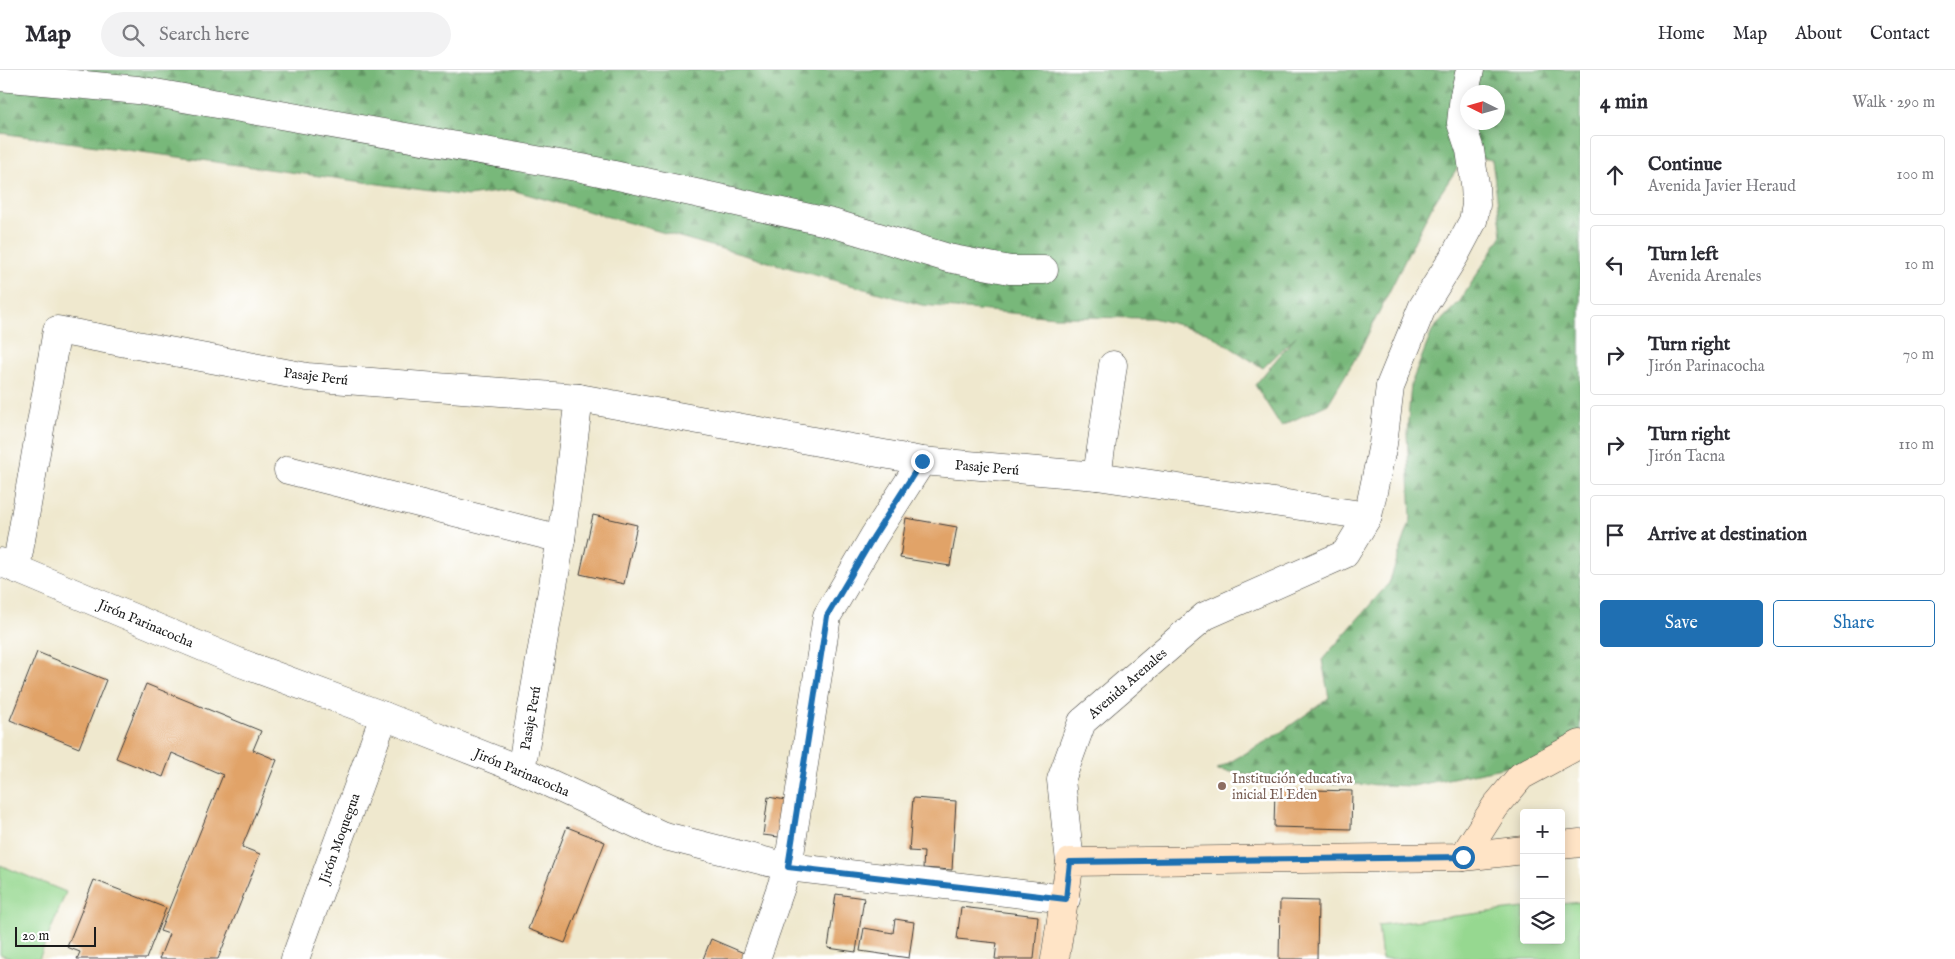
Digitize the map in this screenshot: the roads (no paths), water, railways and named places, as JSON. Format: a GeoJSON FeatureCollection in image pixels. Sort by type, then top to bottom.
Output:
{"type":"FeatureCollection","features":[{"type":"Feature","properties":{"kind":"main road"},"geometry":{"type":"LineString","coordinates":[[1463,857],[1495,807],[1521,776],[1580,744]]}},
{"type":"Feature","properties":{"kind":"main road"},"geometry":{"type":"LineString","coordinates":[[1565,845],[1580,843]]}},
{"type":"Feature","properties":{"kind":"main road"},"geometry":{"type":"LineString","coordinates":[[1070,862],[1463,857],[1520,850]]}},
{"type":"Feature","properties":{"kind":"main road","name":"Avenida Arenales"},"geometry":{"type":"LineString","coordinates":[[1055,959],[1066,899],[1070,862]]}},
{"type":"Feature","properties":{"kind":"street","name":"Avenida Arenales"},"geometry":{"type":"LineString","coordinates":[[1070,862],[1061,780],[1082,722],[1205,616],[1345,554],[1368,516],[1383,444],[1390,386],[1422,308],[1473,220],[1476,205],[1475,184],[1470,150],[1462,123],[1464,96],[1470,70]]}},
{"type":"Feature","properties":{"kind":"street"},"geometry":{"type":"LineString","coordinates":[[0,77],[138,90],[582,168],[832,223],[948,258],[1010,270],[1044,270]]}},
{"type":"Feature","properties":{"kind":"street","name":"Pasaje Perú"},"geometry":{"type":"LineString","coordinates":[[8,565],[57,330],[306,377],[579,398],[922,461],[1097,476],[1368,516]]}},
{"type":"Feature","properties":{"kind":"street"},"geometry":{"type":"LineString","coordinates":[[1097,476],[1113,365]]}},
{"type":"Feature","properties":{"kind":"street","name":"Pasaje Perú"},"geometry":{"type":"LineString","coordinates":[[521,770],[561,539],[579,398]]}},
{"type":"Feature","properties":{"kind":"street"},"geometry":{"type":"LineString","coordinates":[[756,959],[788,867],[827,616],[874,536],[922,461]]}},
{"type":"Feature","properties":{"kind":"street"},"geometry":{"type":"LineString","coordinates":[[288,470],[561,539]]}},
{"type":"Feature","properties":{"kind":"street","name":"Jirón Parinacocha"},"geometry":{"type":"LineString","coordinates":[[8,565],[241,663],[384,716],[521,770],[661,835],[788,867],[1066,899]]}},
{"type":"Feature","properties":{"kind":"street","name":"Jirón Moquegua"},"geometry":{"type":"LineString","coordinates":[[295,959],[384,716]]}},
{"type":"Feature","properties":{"kind":"place","name":"Institución educativa inicial El Eden"},"geometry":{"type":"Point","coordinates":[1222,786]}}]}
